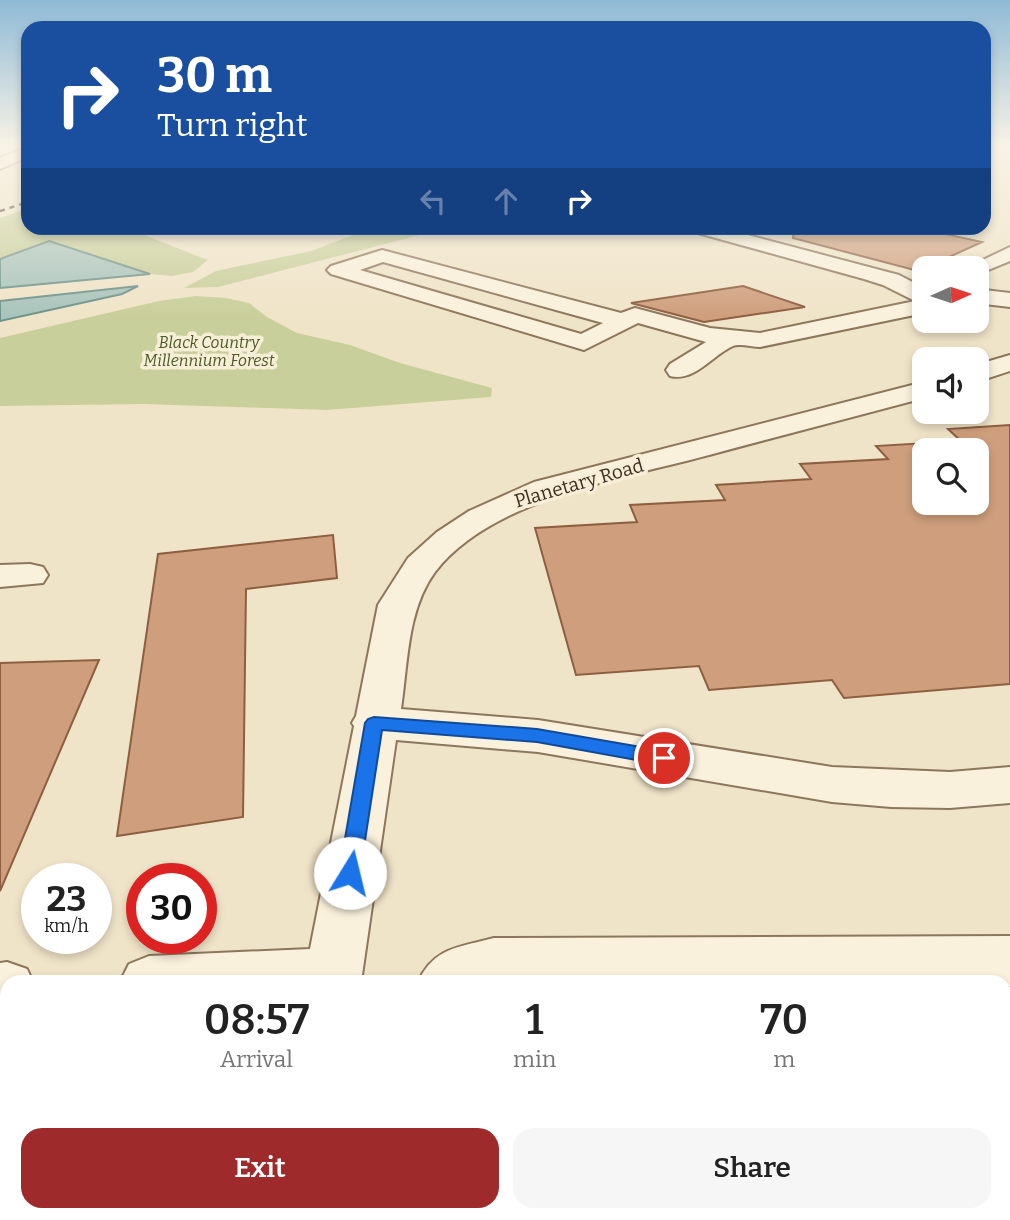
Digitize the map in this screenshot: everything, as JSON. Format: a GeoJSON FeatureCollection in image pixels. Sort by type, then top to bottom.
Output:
{"type":"FeatureCollection","features":[{"type":"Feature","properties":{"kind":"street"},"geometry":{"type":"LineString","coordinates":[[727,235],[891,280],[912,291]]}},
{"type":"Feature","properties":{"kind":"street"},"geometry":{"type":"LineString","coordinates":[[763,235],[912,275]]}},
{"type":"Feature","properties":{"kind":"street"},"geometry":{"type":"LineString","coordinates":[[989,263],[1010,253]]}},
{"type":"Feature","properties":{"kind":"street"},"geometry":{"type":"LineString","coordinates":[[624,321],[382,256],[338,270],[584,343],[635,316],[729,338],[774,339],[912,309]]}},
{"type":"Feature","properties":{"kind":"street"},"geometry":{"type":"LineString","coordinates":[[804,270],[825,261]]}},
{"type":"Feature","properties":{"kind":"street"},"geometry":{"type":"LineString","coordinates":[[989,278],[1010,284]]}},
{"type":"Feature","properties":{"kind":"street"},"geometry":{"type":"LineString","coordinates":[[989,298],[1010,300]]}},
{"type":"Feature","properties":{"kind":"street"},"geometry":{"type":"LineString","coordinates":[[679,370],[729,338]]}},
{"type":"Feature","properties":{"kind":"street"},"geometry":{"type":"LineString","coordinates":[[989,370],[1010,363]]}},
{"type":"Feature","properties":{"kind":"street","name":"Planetary Road"},"geometry":{"type":"LineString","coordinates":[[333,975],[374,723],[397,605],[421,566],[449,539],[481,518],[545,489],[912,393]]}},
{"type":"Feature","properties":{"kind":"street"},"geometry":{"type":"LineString","coordinates":[[374,723],[537,736],[847,787],[924,792],[1010,785]]}},
{"type":"Feature","properties":{"kind":"street"},"geometry":{"type":"LineString","coordinates":[[455,975],[494,963],[1010,961]]}},
{"type":"Feature","properties":{"kind":"green space","name":"Black Country Millennium Forest"},"geometry":{"type":"Polygon","coordinates":[[[21,210],[21,235],[144,235],[208,260],[193,272],[172,276],[150,274],[49,241],[0,259],[0,218],[21,210]]]}},
{"type":"Feature","properties":{"kind":"green space","name":"Black Country Millennium Forest"},"geometry":{"type":"Polygon","coordinates":[[[353,235],[420,235],[218,287],[184,288],[216,271],[311,251],[353,235]]]}},
{"type":"Feature","properties":{"kind":"green space","name":"Black Country Millennium Forest"},"geometry":{"type":"Polygon","coordinates":[[[196,296],[249,303],[267,317],[297,333],[350,345],[400,363],[492,388],[491,397],[327,410],[144,404],[0,406],[0,338],[159,301],[196,296]]]}},
{"type":"Feature","properties":{"kind":"water"},"geometry":{"type":"Polygon","coordinates":[[[49,241],[150,274],[0,288],[0,259],[49,241]]]}},
{"type":"Feature","properties":{"kind":"water"},"geometry":{"type":"Polygon","coordinates":[[[138,286],[122,294],[0,321],[0,301],[138,286]]]}},
{"type":"Feature","properties":{"kind":"building"},"geometry":{"type":"Polygon","coordinates":[[[793,235],[950,235],[982,242],[951,256],[912,256],[912,269],[793,238],[793,235]]]}},
{"type":"Feature","properties":{"kind":"building"},"geometry":{"type":"Polygon","coordinates":[[[743,286],[805,307],[704,322],[631,303],[743,286]]]}},
{"type":"Feature","properties":{"kind":"building"},"geometry":{"type":"Polygon","coordinates":[[[1010,425],[1010,684],[844,698],[832,680],[709,690],[699,666],[576,675],[535,528],[637,522],[630,505],[725,500],[716,485],[811,479],[800,464],[888,459],[876,446],[912,444],[912,515],[989,515],[989,438],[958,438],[948,429],[1010,425]]]}},
{"type":"Feature","properties":{"kind":"building"},"geometry":{"type":"Polygon","coordinates":[[[333,535],[337,578],[246,589],[243,817],[117,836],[158,554],[333,535]]]}},
{"type":"Feature","properties":{"kind":"building"},"geometry":{"type":"Polygon","coordinates":[[[99,660],[0,891],[0,663],[99,660]]]}},
{"type":"Feature","properties":{"kind":"railway"},"geometry":{"type":"LineString","coordinates":[[0,211],[21,204]]}},
{"type":"Feature","properties":{"kind":"route"},"geometry":{"type":"LineString","coordinates":[[350,873],[374,723],[465,728],[537,736],[664,758]]}}]}
